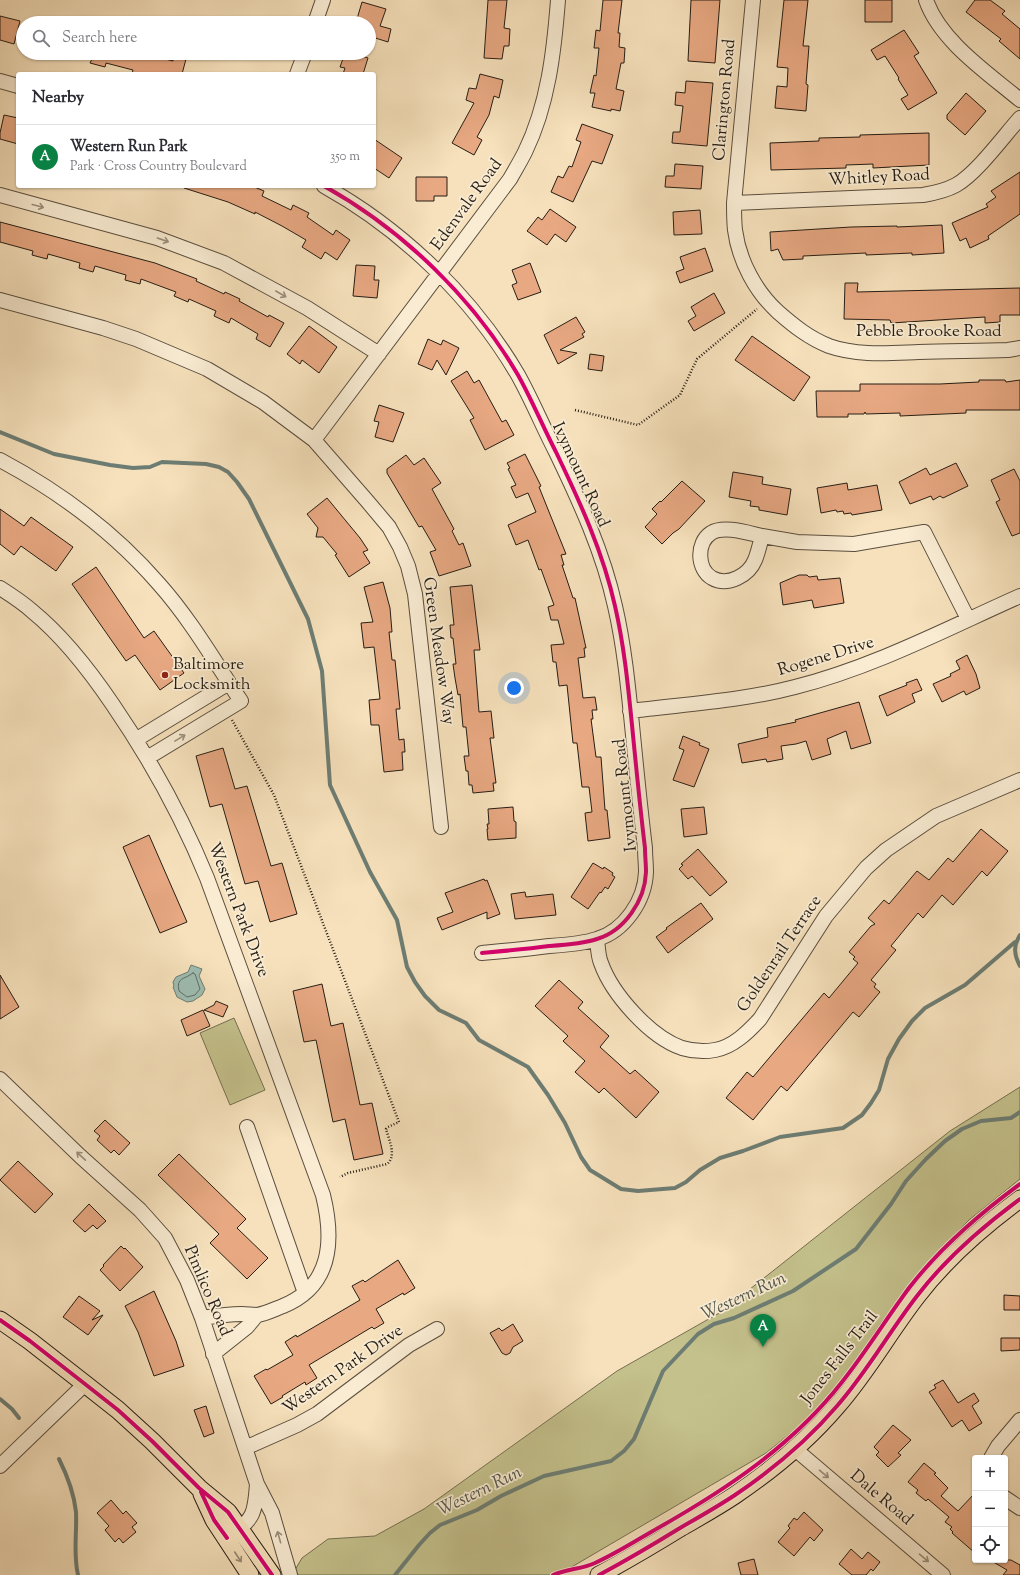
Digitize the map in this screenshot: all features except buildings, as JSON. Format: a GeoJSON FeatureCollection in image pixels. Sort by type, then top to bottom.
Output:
{"type":"FeatureCollection","features":[{"type":"Feature","properties":{"kind":"main road"},"geometry":{"type":"LineString","coordinates":[[599,1575],[624,1562],[734,1496],[765,1474],[795,1449],[837,1406],[856,1383],[917,1296],[939,1270],[965,1244],[1020,1199]]}},
{"type":"Feature","properties":{"kind":"main road"},"geometry":{"type":"LineString","coordinates":[[0,1320],[30,1341],[118,1410],[152,1441],[199,1488],[228,1512],[272,1575]]}},
{"type":"Feature","properties":{"kind":"main road"},"geometry":{"type":"LineString","coordinates":[[199,1488],[214,1520],[250,1575]]}},
{"type":"Feature","properties":{"kind":"street"},"geometry":{"type":"LineString","coordinates":[[317,16],[323,0]]}},
{"type":"Feature","properties":{"kind":"street","name":"Edenvale Road"},"geometry":{"type":"LineString","coordinates":[[314,440],[510,179],[525,153],[536,124],[550,70],[558,0]]}},
{"type":"Feature","properties":{"kind":"street","name":"Clarington Road"},"geometry":{"type":"LineString","coordinates":[[734,203],[753,0]]}},
{"type":"Feature","properties":{"kind":"street"},"geometry":{"type":"LineString","coordinates":[[926,0],[937,24],[955,45],[1020,100]]}},
{"type":"Feature","properties":{"kind":"street"},"geometry":{"type":"LineString","coordinates":[[298,72],[302,60]]}},
{"type":"Feature","properties":{"kind":"street"},"geometry":{"type":"LineString","coordinates":[[0,81],[16,85]]}},
{"type":"Feature","properties":{"kind":"street","name":"Whitley Road"},"geometry":{"type":"LineString","coordinates":[[734,203],[923,195],[939,192],[956,185],[970,174],[1020,118]]}},
{"type":"Feature","properties":{"kind":"street","name":"Ivymount Road"},"geometry":{"type":"LineString","coordinates":[[328,188],[341,195],[388,228],[440,274],[472,309],[500,346],[519,377],[578,496],[593,532],[615,606],[624,654],[646,873],[642,894],[634,910],[623,923],[613,932],[597,939],[572,944],[482,953]]}},
{"type":"Feature","properties":{"kind":"street"},"geometry":{"type":"LineString","coordinates":[[0,195],[157,238],[224,263],[306,308],[379,354]]}},
{"type":"Feature","properties":{"kind":"street","name":"Pebble Brooke Road"},"geometry":{"type":"LineString","coordinates":[[734,203],[735,231],[739,248],[756,287],[766,301],[789,322],[808,336],[830,346],[851,351],[879,354],[1008,350],[1020,348]]}},
{"type":"Feature","properties":{"kind":"street","name":"Green Meadow Way"},"geometry":{"type":"LineString","coordinates":[[0,300],[103,328],[172,353],[207,369],[234,384],[263,402],[314,440],[389,527],[408,566],[415,594],[419,619],[441,827]]}},
{"type":"Feature","properties":{"kind":"street"},"geometry":{"type":"LineString","coordinates":[[0,460],[58,493],[90,517],[120,544],[164,590],[194,630],[241,701],[147,758]]}},
{"type":"Feature","properties":{"kind":"street"},"geometry":{"type":"LineString","coordinates":[[762,536],[755,561],[743,576],[724,581],[713,578],[705,572],[700,552],[704,541],[711,533],[723,530],[737,530],[797,542],[854,544],[924,532],[968,619]]}},
{"type":"Feature","properties":{"kind":"street","name":"Western Park Drive"},"geometry":{"type":"LineString","coordinates":[[0,588],[32,611],[64,641],[94,677],[137,739],[190,837],[208,878],[323,1195],[329,1225],[327,1254],[323,1270],[316,1282],[305,1294],[290,1303],[257,1315],[240,1314],[202,1318]]}},
{"type":"Feature","properties":{"kind":"street","name":"Rogene Drive"},"geometry":{"type":"LineString","coordinates":[[630,711],[756,695],[795,687],[844,673],[879,660],[1020,596]]}},
{"type":"Feature","properties":{"kind":"street"},"geometry":{"type":"LineString","coordinates":[[137,739],[229,683]]}},
{"type":"Feature","properties":{"kind":"street","name":"Goldenrail Terrace"},"geometry":{"type":"LineString","coordinates":[[597,939],[600,962],[607,977],[622,1001],[642,1021],[666,1039],[682,1048],[701,1051],[717,1050],[746,1034],[760,1019],[826,916],[866,868],[886,850],[936,816],[1020,780]]}},
{"type":"Feature","properties":{"kind":"street","name":"Pimlico Road"},"geometry":{"type":"LineString","coordinates":[[0,1079],[140,1210],[165,1238],[187,1280],[202,1318],[257,1484],[272,1513],[290,1575]]}},
{"type":"Feature","properties":{"kind":"street"},"geometry":{"type":"LineString","coordinates":[[247,1127],[305,1294]]}},
{"type":"Feature","properties":{"kind":"street","name":"Western Park Drive"},"geometry":{"type":"LineString","coordinates":[[214,1354],[247,1327],[257,1315]]}},
{"type":"Feature","properties":{"kind":"street","name":"Western Park Drive"},"geometry":{"type":"LineString","coordinates":[[245,1448],[297,1425],[317,1414],[409,1345],[437,1329]]}},
{"type":"Feature","properties":{"kind":"street"},"geometry":{"type":"LineString","coordinates":[[0,1466],[85,1384]]}},
{"type":"Feature","properties":{"kind":"street"},"geometry":{"type":"LineString","coordinates":[[993,1455],[998,1446],[1020,1420]]}},
{"type":"Feature","properties":{"kind":"street","name":"Dale Road"},"geometry":{"type":"LineString","coordinates":[[795,1449],[943,1575]]}},
{"type":"Feature","properties":{"kind":"street","name":"Pimlico Road"},"geometry":{"type":"LineString","coordinates":[[226,1538],[241,1529],[251,1518],[255,1506],[257,1484]]}},
{"type":"Feature","properties":{"kind":"street"},"geometry":{"type":"LineString","coordinates":[[1008,1500],[1020,1508]]}},
{"type":"Feature","properties":{"kind":"path"},"geometry":{"type":"LineString","coordinates":[[575,410],[638,424],[680,395],[697,358],[766,301]]}},
{"type":"Feature","properties":{"kind":"path"},"geometry":{"type":"LineString","coordinates":[[227,710],[274,795],[399,1122],[386,1129],[392,1156],[387,1164],[348,1173],[340,1177]]}},
{"type":"Feature","properties":{"kind":"shaded area"},"geometry":{"type":"Polygon","coordinates":[[[234,1018],[265,1090],[230,1105],[200,1033],[234,1018]]]}},
{"type":"Feature","properties":{"kind":"shaded area"},"geometry":{"type":"Polygon","coordinates":[[[1020,1087],[1020,1179],[969,1220],[919,1272],[881,1323],[844,1379],[801,1425],[766,1453],[558,1575],[292,1575],[302,1558],[328,1539],[375,1536],[424,1509],[617,1371],[721,1312],[950,1131],[1020,1087]]]}},
{"type":"Feature","properties":{"kind":"water"},"geometry":{"type":"Polygon","coordinates":[[[191,965],[202,969],[199,976],[205,989],[202,995],[193,1001],[187,1002],[177,997],[173,987],[173,982],[176,977],[188,972],[191,965]]]}},
{"type":"Feature","properties":{"kind":"waterway"},"geometry":{"type":"LineString","coordinates":[[0,432],[54,454],[110,465],[133,468],[150,467],[162,462],[206,464],[219,467],[228,472],[237,482],[249,499],[308,619],[322,671],[330,785],[370,872],[397,920],[407,967],[415,982],[425,996],[439,1010],[466,1023],[479,1040],[528,1067],[548,1095],[565,1123],[581,1157],[590,1170],[621,1189],[638,1191],[675,1188],[720,1158],[780,1137],[843,1128],[862,1115],[871,1103],[879,1090],[888,1059],[899,1039],[912,1021],[925,1008],[965,985],[1015,942]]}},
{"type":"Feature","properties":{"kind":"waterway","name":"Western Run"},"geometry":{"type":"LineString","coordinates":[[1020,935],[1015,947],[1016,958],[1020,966]]}},
{"type":"Feature","properties":{"kind":"waterway","name":"Western Run"},"geometry":{"type":"LineString","coordinates":[[395,1575],[419,1545],[440,1525],[477,1510],[501,1496],[544,1476],[611,1461],[624,1451],[634,1439],[663,1371],[698,1334],[714,1324],[734,1318],[793,1291],[856,1249],[891,1204],[906,1181],[945,1141],[962,1129],[981,1121],[1011,1118],[1020,1112]]}},
{"type":"Feature","properties":{"kind":"waterway"},"geometry":{"type":"LineString","coordinates":[[0,1399],[12,1409],[19,1418]]}},
{"type":"Feature","properties":{"kind":"waterway"},"geometry":{"type":"LineString","coordinates":[[59,1459],[74,1498],[76,1512],[76,1559],[78,1575]]}},
{"type":"Feature","properties":{"kind":"cycle path"},"geometry":{"type":"LineString","coordinates":[[327,188],[381,223],[434,268],[480,319],[500,347],[528,394],[582,508],[604,566],[618,621],[627,680],[645,848],[646,872],[642,894],[637,904],[624,922],[607,935],[597,939],[573,944],[482,953]]}},
{"type":"Feature","properties":{"kind":"cycle path","name":"Jones Falls Trail"},"geometry":{"type":"LineString","coordinates":[[553,1575],[590,1565],[619,1551],[709,1498],[758,1464],[780,1446],[823,1405],[842,1382],[921,1273],[961,1232],[1020,1184]]}},
{"type":"Feature","properties":{"kind":"cycle path"},"geometry":{"type":"LineString","coordinates":[[599,1575],[735,1495],[776,1465],[802,1443],[826,1419],[848,1393],[928,1282],[952,1256],[978,1232],[1020,1199]]}},
{"type":"Feature","properties":{"kind":"cycle path"},"geometry":{"type":"LineString","coordinates":[[0,1320],[30,1341],[118,1410],[152,1441],[199,1488],[228,1512],[272,1575]]}},
{"type":"Feature","properties":{"kind":"cycle path"},"geometry":{"type":"LineString","coordinates":[[201,1492],[214,1520],[227,1538]]}},
{"type":"Feature","properties":{"kind":"place","name":"Baltimore Locksmith"},"geometry":{"type":"Point","coordinates":[165,675]}},
{"type":"Feature","properties":{"kind":"place","name":"Western Run Park"},"geometry":{"type":"Point","coordinates":[763,1347]}}]}
